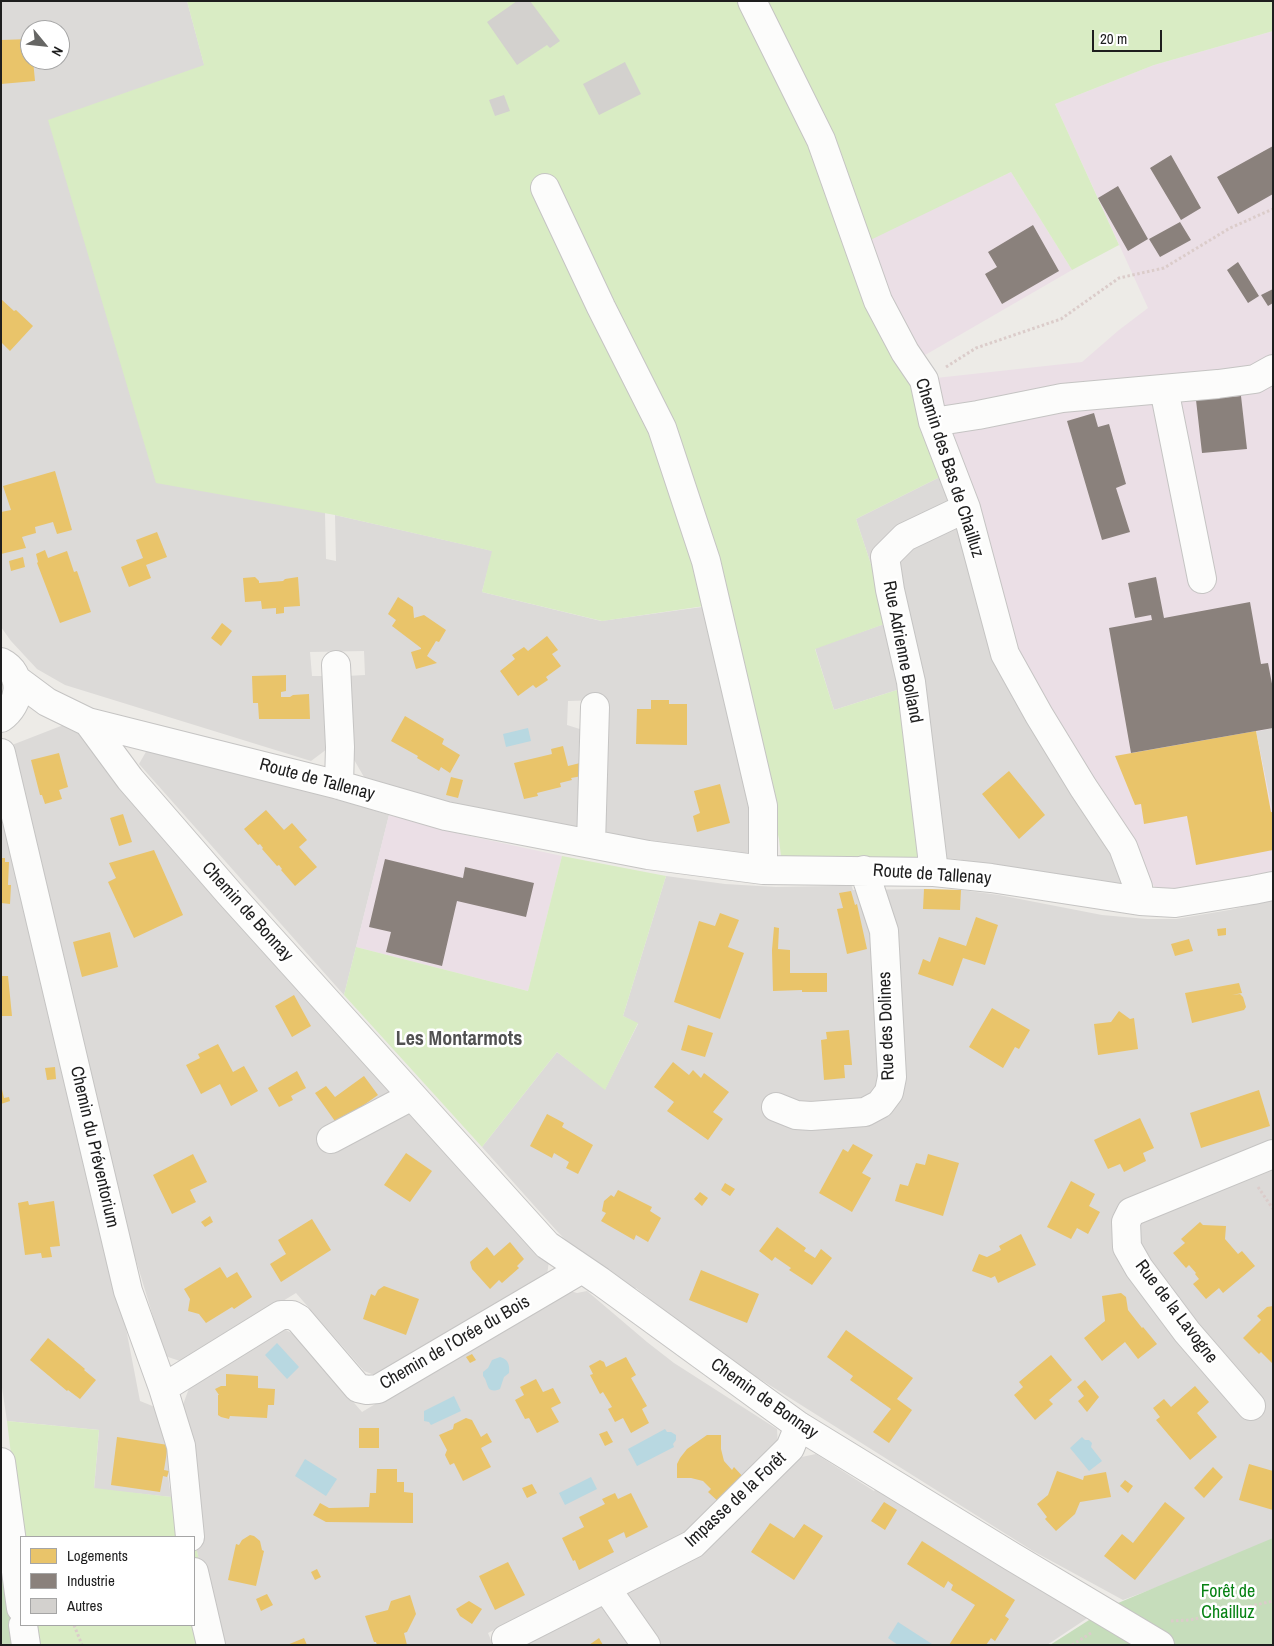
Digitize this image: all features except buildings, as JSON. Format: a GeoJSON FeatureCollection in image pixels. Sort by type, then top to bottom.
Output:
{"type":"FeatureCollection","features":[{"type":"Feature","properties":{"kind":"street","name":"Chemin des Bas de Chailluz"},"geometry":{"type":"LineString","coordinates":[[752,1],[821,140],[878,301],[905,352],[924,380],[934,422],[966,508],[1005,654],[1039,715],[1083,787],[1123,847],[1138,887],[1140,902]]}},
{"type":"Feature","properties":{"kind":"street"},"geometry":{"type":"LineString","coordinates":[[545,188],[601,307],[662,428],[706,561],[763,806],[763,870]]}},
{"type":"Feature","properties":{"kind":"street"},"geometry":{"type":"LineString","coordinates":[[934,422],[1062,398],[1255,379],[1273,370]]}},
{"type":"Feature","properties":{"kind":"street"},"geometry":{"type":"LineString","coordinates":[[1164,389],[1202,579]]}},
{"type":"Feature","properties":{"kind":"street","name":"Rue Adrienne Bolland"},"geometry":{"type":"LineString","coordinates":[[934,872],[911,682],[890,590],[885,557],[905,538],[966,508]]}},
{"type":"Feature","properties":{"kind":"street"},"geometry":{"type":"LineString","coordinates":[[336,665],[340,748],[339,785]]}},
{"type":"Feature","properties":{"kind":"street","name":"Route de Tallenay"},"geometry":{"type":"LineString","coordinates":[[8,691],[47,702],[88,722],[339,785],[446,816],[648,855],[763,870],[934,872],[991,878],[1140,902],[1175,902],[1273,886]]}},
{"type":"Feature","properties":{"kind":"street"},"geometry":{"type":"LineString","coordinates":[[591,844],[595,707]]}},
{"type":"Feature","properties":{"kind":"street","name":"Chemin de Bonnay"},"geometry":{"type":"LineString","coordinates":[[88,722],[130,779],[229,893],[547,1245],[799,1426],[1160,1645]]}},
{"type":"Feature","properties":{"kind":"street","name":"Chemin du Préventorium"},"geometry":{"type":"LineString","coordinates":[[1,753],[128,1291],[163,1388],[181,1446],[190,1536]]}},
{"type":"Feature","properties":{"kind":"street","name":"Rue des Dolines"},"geometry":{"type":"LineString","coordinates":[[776,1107],[796,1115],[812,1116],[865,1112],[880,1104],[889,1092],[892,1078],[884,931],[864,870]]}},
{"type":"Feature","properties":{"kind":"street"},"geometry":{"type":"LineString","coordinates":[[331,1139],[412,1096]]}},
{"type":"Feature","properties":{"kind":"street","name":"Rue de la Lavogne"},"geometry":{"type":"LineString","coordinates":[[1251,1406],[1187,1332],[1139,1268],[1127,1247],[1126,1222],[1131,1212],[1273,1154]]}},
{"type":"Feature","properties":{"kind":"street","name":"Chemin de l’Orée du Bois"},"geometry":{"type":"LineString","coordinates":[[163,1388],[281,1315],[292,1315],[298,1319],[358,1388],[367,1390],[378,1389],[582,1269]]}},
{"type":"Feature","properties":{"kind":"street","name":"Impasse de la Forêt"},"geometry":{"type":"LineString","coordinates":[[509,1645],[506,1639],[693,1544],[790,1448],[799,1426]]}},
{"type":"Feature","properties":{"kind":"street"},"geometry":{"type":"LineString","coordinates":[[1,1462],[20,1601]]}},
{"type":"Feature","properties":{"kind":"street"},"geometry":{"type":"LineString","coordinates":[[195,1576],[211,1645]]}},
{"type":"Feature","properties":{"kind":"street"},"geometry":{"type":"LineString","coordinates":[[606,1588],[646,1645]]}},
{"type":"Feature","properties":{"kind":"street"},"geometry":{"type":"LineString","coordinates":[[24,1626],[26,1645]]}},
{"type":"Feature","properties":{"kind":"path"},"geometry":{"type":"LineString","coordinates":[[924,380],[976,348],[1061,319],[1119,278],[1164,268],[1230,228],[1273,209]]}},
{"type":"Feature","properties":{"kind":"path"},"geometry":{"type":"LineString","coordinates":[[1127,1625],[1190,1620],[1273,1601]]}},
{"type":"Feature","properties":{"kind":"path"},"geometry":{"type":"LineString","coordinates":[[74,1626],[82,1645]]}},
{"type":"Feature","properties":{"kind":"shaded area"},"geometry":{"type":"Polygon","coordinates":[[[1,1],[187,1],[325,513],[326,559],[336,561],[335,515],[493,551],[482,592],[601,621],[709,606],[764,855],[731,855],[606,833],[600,825],[601,700],[568,701],[567,725],[586,731],[582,828],[459,806],[364,777],[349,751],[347,676],[365,675],[364,651],[310,652],[312,676],[323,676],[331,746],[311,761],[65,685],[37,669],[11,641],[1,627],[1,1]]]}},
{"type":"Feature","properties":{"kind":"shaded area"},"geometry":{"type":"Polygon","coordinates":[[[1273,31],[1273,728],[1256,732],[1273,813],[1273,876],[1162,891],[1151,882],[1140,861],[1016,662],[985,572],[936,378],[1082,362],[1148,308],[1055,104],[1154,65],[1273,31]]]}},
{"type":"Feature","properties":{"kind":"shaded area"},"geometry":{"type":"Polygon","coordinates":[[[1011,172],[1072,270],[920,358],[904,338],[865,241],[1011,172]]]}},
{"type":"Feature","properties":{"kind":"shaded area"},"geometry":{"type":"Polygon","coordinates":[[[942,476],[1115,845],[1125,885],[1045,879],[958,859],[921,857],[897,690],[834,710],[815,648],[890,622],[856,519],[942,476]]]}},
{"type":"Feature","properties":{"kind":"shaded area"},"geometry":{"type":"Polygon","coordinates":[[[66,724],[78,728],[550,1254],[547,1275],[377,1376],[364,1371],[296,1293],[183,1362],[165,1356],[135,1257],[129,1260],[11,749],[12,745],[66,724]]]}},
{"type":"Feature","properties":{"kind":"shaded area"},"geometry":{"type":"Polygon","coordinates":[[[1273,728],[1273,813],[1272,813],[1256,731],[1273,728]]]}},
{"type":"Feature","properties":{"kind":"shaded area"},"geometry":{"type":"Polygon","coordinates":[[[151,743],[389,815],[344,995],[139,764],[151,743]]]}},
{"type":"Feature","properties":{"kind":"shaded area"},"geometry":{"type":"Polygon","coordinates":[[[1,755],[119,1292],[140,1401],[155,1407],[170,1444],[168,1476],[171,1497],[94,1489],[99,1430],[7,1421],[1,1381],[1,755]]]}},
{"type":"Feature","properties":{"kind":"shaded area"},"geometry":{"type":"Polygon","coordinates":[[[389,815],[465,835],[562,856],[528,991],[356,947],[389,815]]]}},
{"type":"Feature","properties":{"kind":"shaded area"},"geometry":{"type":"Polygon","coordinates":[[[666,876],[725,884],[776,887],[851,884],[853,890],[961,890],[999,895],[1102,915],[1147,919],[1176,919],[1273,900],[1273,1544],[1123,1600],[1033,1551],[755,1376],[700,1339],[636,1288],[630,1295],[580,1255],[556,1230],[482,1147],[557,1052],[605,1089],[638,1024],[623,1016],[666,876]]]}},
{"type":"Feature","properties":{"kind":"shaded area"},"geometry":{"type":"Polygon","coordinates":[[[570,1291],[577,1293],[587,1291],[674,1363],[777,1429],[778,1447],[686,1535],[488,1633],[493,1645],[220,1645],[216,1635],[188,1512],[181,1410],[191,1383],[284,1329],[295,1335],[362,1412],[460,1353],[570,1291]]]}},
{"type":"Feature","properties":{"kind":"shaded area"},"geometry":{"type":"Polygon","coordinates":[[[816,1454],[874,1491],[877,1488],[1095,1613],[1047,1645],[655,1645],[618,1592],[797,1458],[816,1454]]]}},
{"type":"Feature","properties":{"kind":"shaded area"},"geometry":{"type":"Polygon","coordinates":[[[604,1599],[637,1645],[526,1645],[527,1642],[604,1599]]]}},
{"type":"Feature","properties":{"kind":"green space"},"geometry":{"type":"Polygon","coordinates":[[[187,1],[1273,1],[1273,31],[1154,65],[1055,104],[1119,245],[1072,270],[1011,172],[858,246],[936,378],[942,476],[856,519],[890,622],[815,649],[834,710],[897,690],[914,785],[921,857],[782,865],[779,839],[725,603],[602,621],[482,592],[492,551],[335,515],[156,483],[48,120],[204,65],[187,1]]]}},
{"type":"Feature","properties":{"kind":"green space"},"geometry":{"type":"Polygon","coordinates":[[[562,856],[666,876],[623,1016],[638,1023],[605,1090],[557,1052],[482,1147],[344,995],[356,947],[528,991],[562,856]]]}},
{"type":"Feature","properties":{"kind":"green space"},"geometry":{"type":"Polygon","coordinates":[[[7,1421],[99,1430],[94,1488],[171,1497],[188,1512],[194,1536],[21,1536],[7,1421]]]}},
{"type":"Feature","properties":{"kind":"green space"},"geometry":{"type":"Polygon","coordinates":[[[1,1437],[20,1645],[1,1645],[1,1437]]]}},
{"type":"Feature","properties":{"kind":"green space","name":"Forêt de Chailluz"},"geometry":{"type":"Polygon","coordinates":[[[1273,1538],[1273,1645],[1050,1645],[1111,1606],[1273,1538]]]}},
{"type":"Feature","properties":{"kind":"green space"},"geometry":{"type":"Polygon","coordinates":[[[195,1542],[216,1635],[220,1645],[36,1645],[33,1626],[195,1626],[195,1542]]]}},
{"type":"Feature","properties":{"kind":"water"},"geometry":{"type":"Polygon","coordinates":[[[528,728],[531,741],[506,747],[503,734],[528,728]]]}},
{"type":"Feature","properties":{"kind":"water"},"geometry":{"type":"Polygon","coordinates":[[[277,1343],[299,1367],[287,1379],[265,1355],[277,1343]]]}},
{"type":"Feature","properties":{"kind":"water"},"geometry":{"type":"Polygon","coordinates":[[[500,1357],[508,1363],[509,1373],[504,1377],[500,1389],[492,1390],[488,1387],[483,1372],[488,1368],[492,1360],[500,1357]]]}},
{"type":"Feature","properties":{"kind":"water"},"geometry":{"type":"Polygon","coordinates":[[[454,1396],[461,1411],[431,1425],[429,1422],[424,1421],[424,1411],[454,1396]]]}},
{"type":"Feature","properties":{"kind":"water"},"geometry":{"type":"Polygon","coordinates":[[[665,1429],[667,1432],[676,1435],[674,1447],[637,1466],[628,1449],[665,1429]]]}},
{"type":"Feature","properties":{"kind":"water"},"geometry":{"type":"Polygon","coordinates":[[[1082,1437],[1092,1443],[1091,1447],[1102,1461],[1089,1471],[1070,1448],[1082,1437]]]}},
{"type":"Feature","properties":{"kind":"water"},"geometry":{"type":"Polygon","coordinates":[[[305,1459],[337,1479],[326,1496],[295,1476],[305,1459]]]}},
{"type":"Feature","properties":{"kind":"water"},"geometry":{"type":"Polygon","coordinates":[[[591,1477],[597,1489],[565,1505],[559,1493],[591,1477]]]}},
{"type":"Feature","properties":{"kind":"water"},"geometry":{"type":"Polygon","coordinates":[[[898,1622],[932,1644],[898,1645],[888,1638],[898,1622]]]}},
{"type":"Feature","properties":{"kind":"district","name":"Les Montarmots"},"geometry":{"type":"Point","coordinates":[459,1040]}}]}
